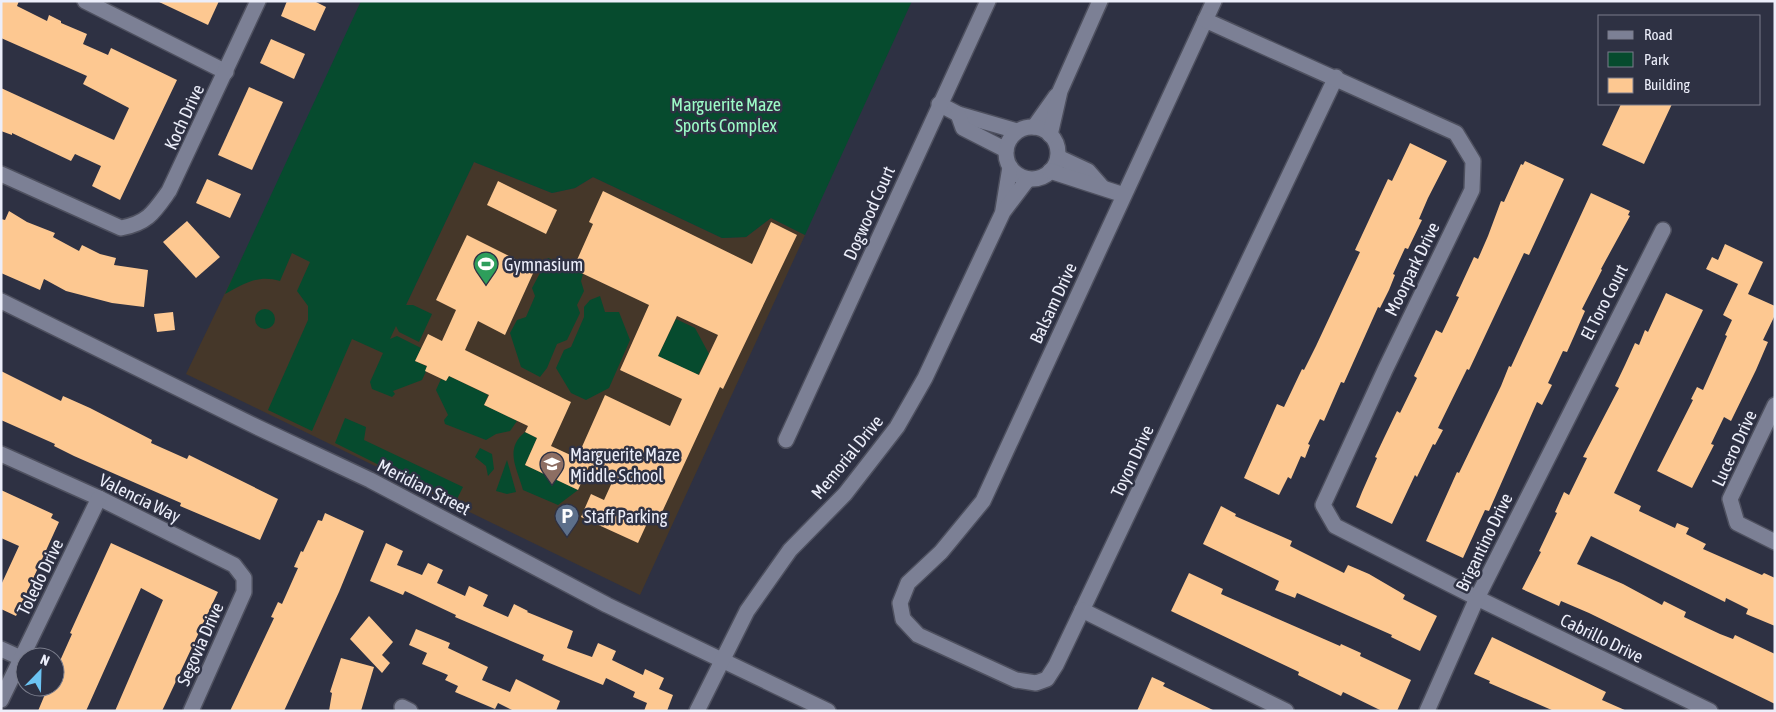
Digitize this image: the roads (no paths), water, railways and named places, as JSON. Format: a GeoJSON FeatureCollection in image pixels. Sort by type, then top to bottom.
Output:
{"type":"FeatureCollection","features":[{"type":"Feature","properties":{"kind":"street"},"geometry":{"type":"LineString","coordinates":[[85,1],[226,72]]}},
{"type":"Feature","properties":{"kind":"street","name":"Koch Drive"},"geometry":{"type":"LineString","coordinates":[[1,174],[121,228],[139,225],[153,213],[169,191],[258,1]]}},
{"type":"Feature","properties":{"kind":"street","name":"Dogwood Court"},"geometry":{"type":"LineString","coordinates":[[786,440],[988,1]]}},
{"type":"Feature","properties":{"kind":"street"},"geometry":{"type":"LineString","coordinates":[[1050,135],[1060,91],[1100,1]]}},
{"type":"Feature","properties":{"kind":"street","name":"Balsam Drive"},"geometry":{"type":"LineString","coordinates":[[908,583],[941,552],[982,500],[1214,1]]}},
{"type":"Feature","properties":{"kind":"street","name":"Moorpark Drive"},"geometry":{"type":"LineString","coordinates":[[1205,20],[1456,133],[1473,160],[1472,190],[1323,504],[1335,526],[1477,598]]}},
{"type":"Feature","properties":{"kind":"street","name":"Toyon Drive"},"geometry":{"type":"LineString","coordinates":[[908,583],[900,603],[903,619],[918,636],[1016,680],[1036,682],[1047,679],[1082,610],[1336,78]]}},
{"type":"Feature","properties":{"kind":"street"},"geometry":{"type":"LineString","coordinates":[[1034,127],[1060,91]]}},
{"type":"Feature","properties":{"kind":"street"},"geometry":{"type":"LineString","coordinates":[[939,104],[958,114],[1017,131],[1034,127],[1050,135],[1055,141],[1058,157],[1050,171],[1044,176],[1028,179],[1020,176],[1010,167]]}},
{"type":"Feature","properties":{"kind":"street"},"geometry":{"type":"LineString","coordinates":[[958,114],[963,128],[1006,150]]}},
{"type":"Feature","properties":{"kind":"street"},"geometry":{"type":"LineString","coordinates":[[1003,212],[1010,167],[1006,150],[1010,138],[1017,131]]}},
{"type":"Feature","properties":{"kind":"street"},"geometry":{"type":"LineString","coordinates":[[1058,157],[1088,171],[1103,188]]}},
{"type":"Feature","properties":{"kind":"street"},"geometry":{"type":"LineString","coordinates":[[1050,171],[1124,195]]}},
{"type":"Feature","properties":{"kind":"street"},"geometry":{"type":"LineString","coordinates":[[1003,212],[1028,179]]}},
{"type":"Feature","properties":{"kind":"street","name":"Memorial Drive"},"geometry":{"type":"LineString","coordinates":[[698,711],[721,660],[747,610],[790,550],[845,494],[897,427],[924,378],[1003,212]]}},
{"type":"Feature","properties":{"kind":"street","name":"El Toro Court"},"geometry":{"type":"LineString","coordinates":[[1580,391],[1663,230]]}},
{"type":"Feature","properties":{"kind":"street","name":"Meridian Street"},"geometry":{"type":"LineString","coordinates":[[1,301],[257,427],[370,480],[607,605],[828,711]]}},
{"type":"Feature","properties":{"kind":"street","name":"Brigantino Drive"},"geometry":{"type":"LineString","coordinates":[[1427,711],[1477,598],[1580,391]]}},
{"type":"Feature","properties":{"kind":"street","name":"Lucero Drive"},"geometry":{"type":"LineString","coordinates":[[1775,405],[1730,500],[1737,524],[1775,542]]}},
{"type":"Feature","properties":{"kind":"street","name":"Valencia Way"},"geometry":{"type":"LineString","coordinates":[[1,454],[99,498],[234,565],[244,578],[244,592]]}},
{"type":"Feature","properties":{"kind":"street","name":"Toledo Drive"},"geometry":{"type":"LineString","coordinates":[[26,647],[99,498]]}},
{"type":"Feature","properties":{"kind":"street","name":"Segovia Drive"},"geometry":{"type":"LineString","coordinates":[[191,711],[244,592]]}},
{"type":"Feature","properties":{"kind":"street","name":"Cabrillo Drive"},"geometry":{"type":"LineString","coordinates":[[1477,598],[1710,711]]}},
{"type":"Feature","properties":{"kind":"street"},"geometry":{"type":"LineString","coordinates":[[1082,610],[1286,711]]}},
{"type":"Feature","properties":{"kind":"street"},"geometry":{"type":"LineString","coordinates":[[1,649],[15,655]]}},
{"type":"Feature","properties":{"kind":"street","name":"Toledo Drive"},"geometry":{"type":"LineString","coordinates":[[1,700],[15,671]]}},
{"type":"Feature","properties":{"kind":"place","name":"Gymnasium"},"geometry":{"type":"Point","coordinates":[486,285]}},
{"type":"Feature","properties":{"kind":"place","name":"Marguerite Maze Middle School"},"geometry":{"type":"Point","coordinates":[552,485]}},
{"type":"Feature","properties":{"kind":"place","name":"Staff Parking"},"geometry":{"type":"Point","coordinates":[567,537]}},
{"type":"Feature","properties":{"kind":"park label","name":"Marguerite Maze Sports Complex"},"geometry":{"type":"Point","coordinates":[726,114]}}]}
